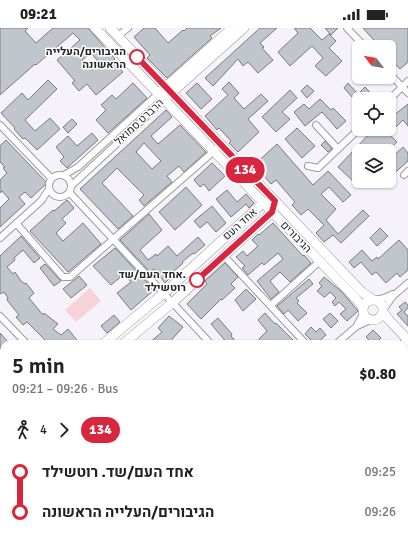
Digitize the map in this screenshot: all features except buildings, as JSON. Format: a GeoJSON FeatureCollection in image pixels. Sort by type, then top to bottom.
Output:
{"type":"FeatureCollection","features":[{"type":"Feature","properties":{"kind":"street","name":"הגיבורים"},"geometry":{"type":"LineString","coordinates":[[95,28],[359,302],[363,310]]}},
{"type":"Feature","properties":{"kind":"street","name":"הגיבורים"},"geometry":{"type":"LineString","coordinates":[[110,28],[362,292],[374,300]]}},
{"type":"Feature","properties":{"kind":"street"},"geometry":{"type":"LineString","coordinates":[[118,36],[128,28]]}},
{"type":"Feature","properties":{"kind":"street","name":"הרברט סמואל"},"geometry":{"type":"LineString","coordinates":[[70,189],[232,28]]}},
{"type":"Feature","properties":{"kind":"street","name":"הרברט סמואל"},"geometry":{"type":"LineString","coordinates":[[168,90],[244,28]]}},
{"type":"Feature","properties":{"kind":"street"},"geometry":{"type":"LineString","coordinates":[[347,28],[358,40]]}},
{"type":"Feature","properties":{"kind":"street"},"geometry":{"type":"LineString","coordinates":[[396,80],[408,92]]}},
{"type":"Feature","properties":{"kind":"street"},"geometry":{"type":"LineString","coordinates":[[396,93],[408,82]]}},
{"type":"Feature","properties":{"kind":"street","name":"הרברט סמואל"},"geometry":{"type":"LineString","coordinates":[[64,175],[78,167],[161,97]]}},
{"type":"Feature","properties":{"kind":"street"},"geometry":{"type":"LineString","coordinates":[[0,125],[51,178]]}},
{"type":"Feature","properties":{"kind":"street"},"geometry":{"type":"LineString","coordinates":[[316,125],[338,149]]}},
{"type":"Feature","properties":{"kind":"street"},"geometry":{"type":"LineString","coordinates":[[308,166],[318,168],[352,136]]}},
{"type":"Feature","properties":{"kind":"street"},"geometry":{"type":"LineString","coordinates":[[16,223],[63,277],[70,277],[221,145]]}},
{"type":"Feature","properties":{"kind":"street"},"geometry":{"type":"LineString","coordinates":[[70,189],[63,197],[56,197],[50,192],[49,182],[51,178],[57,174],[64,175],[69,180],[70,189],[113,239],[207,340]]}},
{"type":"Feature","properties":{"kind":"street"},"geometry":{"type":"LineString","coordinates":[[0,238],[41,201],[49,189]]}},
{"type":"Feature","properties":{"kind":"street","name":"אחד העם"},"geometry":{"type":"LineString","coordinates":[[107,340],[164,292],[263,203],[275,201],[272,212],[130,340]]}},
{"type":"Feature","properties":{"kind":"street"},"geometry":{"type":"LineString","coordinates":[[224,256],[302,340]]}},
{"type":"Feature","properties":{"kind":"street"},"geometry":{"type":"LineString","coordinates":[[271,305],[320,261]]}},
{"type":"Feature","properties":{"kind":"street"},"geometry":{"type":"LineString","coordinates":[[352,330],[360,321],[366,303],[384,298],[408,283]]}},
{"type":"Feature","properties":{"kind":"street"},"geometry":{"type":"LineString","coordinates":[[341,340],[360,324],[382,316],[389,300],[397,291]]}},
{"type":"Feature","properties":{"kind":"street"},"geometry":{"type":"LineString","coordinates":[[374,300],[382,304],[383,311],[389,320],[408,340]]}},
{"type":"Feature","properties":{"kind":"street"},"geometry":{"type":"LineString","coordinates":[[363,310],[364,315],[386,325],[400,340]]}},
{"type":"Feature","properties":{"kind":"street"},"geometry":{"type":"LineString","coordinates":[[0,316],[23,340]]}},
{"type":"Feature","properties":{"kind":"shaded area"},"geometry":{"type":"Polygon","coordinates":[[[90,288],[101,301],[76,322],[65,310],[90,288]]]}},
{"type":"Feature","properties":{"kind":"bus line","name":"134"},"geometry":{"type":"LineString","coordinates":[[137,57],[275,201],[272,212],[197,280]]}},
{"type":"Feature","properties":{"kind":"place","name":"הגיבורים/העלייה הראשונה"},"geometry":{"type":"Point","coordinates":[137,57]}},
{"type":"Feature","properties":{"kind":"place","name":"אחד העם/שד. רוטשילד"},"geometry":{"type":"Point","coordinates":[197,280]}}]}
